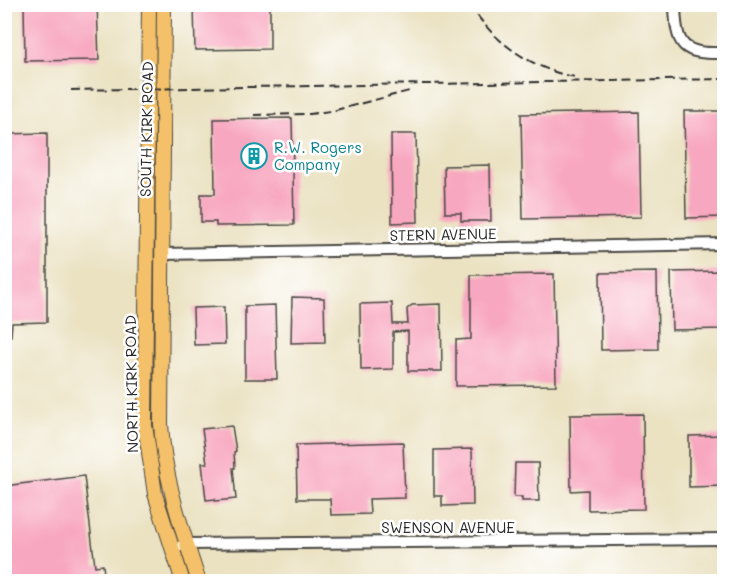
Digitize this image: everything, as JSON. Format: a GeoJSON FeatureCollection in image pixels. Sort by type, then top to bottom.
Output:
{"type":"FeatureCollection","features":[{"type":"Feature","properties":{"kind":"main road","name":"SOUTH KIRK ROAD"},"geometry":{"type":"LineString","coordinates":[[146,254],[149,4]]}},
{"type":"Feature","properties":{"kind":"main road","name":"SOUTH KIRK ROAD"},"geometry":{"type":"LineString","coordinates":[[162,254],[164,4]]}},
{"type":"Feature","properties":{"kind":"main road","name":"NORTH KIRK ROAD"},"geometry":{"type":"LineString","coordinates":[[146,254],[147,446],[155,494],[183,582]]}},
{"type":"Feature","properties":{"kind":"main road","name":"NORTH KIRK ROAD"},"geometry":{"type":"LineString","coordinates":[[162,254],[160,401],[162,444],[171,490],[200,582]]}},
{"type":"Feature","properties":{"kind":"street"},"geometry":{"type":"LineString","coordinates":[[675,4],[676,29],[682,44],[699,53],[724,53]]}},
{"type":"Feature","properties":{"kind":"street","name":"STERN AVENUE"},"geometry":{"type":"LineString","coordinates":[[162,254],[724,244]]}},
{"type":"Feature","properties":{"kind":"street","name":"SWENSON AVENUE"},"geometry":{"type":"LineString","coordinates":[[172,549],[187,544],[724,539]]}},
{"type":"Feature","properties":{"kind":"building"},"geometry":{"type":"Polygon","coordinates":[[[24,4],[97,4],[99,60],[25,61],[24,4]]]}},
{"type":"Feature","properties":{"kind":"building"},"geometry":{"type":"Polygon","coordinates":[[[194,4],[270,4],[270,49],[195,50],[194,4]]]}},
{"type":"Feature","properties":{"kind":"building"},"geometry":{"type":"Polygon","coordinates":[[[684,111],[724,111],[724,217],[686,218],[684,111]]]}},
{"type":"Feature","properties":{"kind":"building"},"geometry":{"type":"Polygon","coordinates":[[[639,112],[641,217],[523,219],[521,114],[639,112]]]}},
{"type":"Feature","properties":{"kind":"building","name":"R.W. Rogers Company"},"geometry":{"type":"Polygon","coordinates":[[[292,118],[294,225],[216,226],[216,222],[201,222],[201,194],[215,194],[214,119],[292,118]]]}},
{"type":"Feature","properties":{"kind":"building"},"geometry":{"type":"Polygon","coordinates":[[[47,133],[47,322],[12,323],[11,336],[4,336],[4,134],[47,133]]]}},
{"type":"Feature","properties":{"kind":"building"},"geometry":{"type":"Polygon","coordinates":[[[391,134],[416,134],[418,222],[392,223],[391,134]]]}},
{"type":"Feature","properties":{"kind":"building"},"geometry":{"type":"Polygon","coordinates":[[[490,165],[491,221],[461,221],[461,213],[445,213],[444,166],[490,165]]]}},
{"type":"Feature","properties":{"kind":"building"},"geometry":{"type":"Polygon","coordinates":[[[724,271],[724,329],[672,330],[671,272],[724,271]]]}},
{"type":"Feature","properties":{"kind":"building"},"geometry":{"type":"Polygon","coordinates":[[[657,272],[658,349],[601,350],[600,273],[657,272]]]}},
{"type":"Feature","properties":{"kind":"building"},"geometry":{"type":"Polygon","coordinates":[[[554,274],[556,385],[456,386],[456,340],[471,339],[471,275],[554,274]]]}},
{"type":"Feature","properties":{"kind":"building"},"geometry":{"type":"Polygon","coordinates":[[[292,297],[324,298],[325,342],[291,343],[292,297]]]}},
{"type":"Feature","properties":{"kind":"building"},"geometry":{"type":"Polygon","coordinates":[[[392,303],[393,324],[408,324],[407,309],[412,305],[441,304],[442,371],[408,371],[408,331],[393,332],[393,369],[361,370],[360,304],[392,303]]]}},
{"type":"Feature","properties":{"kind":"building"},"geometry":{"type":"Polygon","coordinates":[[[275,305],[277,379],[245,379],[245,306],[275,305]]]}},
{"type":"Feature","properties":{"kind":"building"},"geometry":{"type":"Polygon","coordinates":[[[224,307],[225,344],[194,345],[193,308],[224,307]]]}},
{"type":"Feature","properties":{"kind":"building"},"geometry":{"type":"Polygon","coordinates":[[[643,414],[644,509],[588,510],[588,490],[571,491],[570,415],[643,414]]]}},
{"type":"Feature","properties":{"kind":"building"},"geometry":{"type":"Polygon","coordinates":[[[232,426],[236,451],[234,452],[235,468],[233,468],[236,499],[206,500],[202,463],[207,463],[202,429],[232,426]]]}},
{"type":"Feature","properties":{"kind":"building"},"geometry":{"type":"Polygon","coordinates":[[[724,435],[724,486],[689,487],[689,436],[724,435]]]}},
{"type":"Feature","properties":{"kind":"building"},"geometry":{"type":"Polygon","coordinates":[[[403,442],[405,498],[369,499],[370,514],[331,515],[330,499],[297,499],[296,445],[403,442]]]}},
{"type":"Feature","properties":{"kind":"building"},"geometry":{"type":"Polygon","coordinates":[[[472,449],[473,505],[442,506],[442,496],[434,496],[434,450],[472,449]]]}},
{"type":"Feature","properties":{"kind":"building"},"geometry":{"type":"Polygon","coordinates":[[[515,463],[538,463],[539,501],[522,501],[522,497],[514,497],[515,463]]]}},
{"type":"Feature","properties":{"kind":"building"},"geometry":{"type":"Polygon","coordinates":[[[84,476],[95,566],[103,565],[105,582],[4,582],[4,486],[84,476]]]}},
{"type":"Feature","properties":{"kind":"railway"},"geometry":{"type":"LineString","coordinates":[[470,4],[490,30],[515,52],[544,68],[575,77]]}},
{"type":"Feature","properties":{"kind":"railway"},"geometry":{"type":"LineString","coordinates":[[71,90],[724,79]]}},
{"type":"Feature","properties":{"kind":"railway"},"geometry":{"type":"LineString","coordinates":[[254,115],[310,114],[336,110],[413,90]]}},
{"type":"Feature","properties":{"kind":"place","name":"R.W. Rogers Company"},"geometry":{"type":"Point","coordinates":[254,156]}}]}
